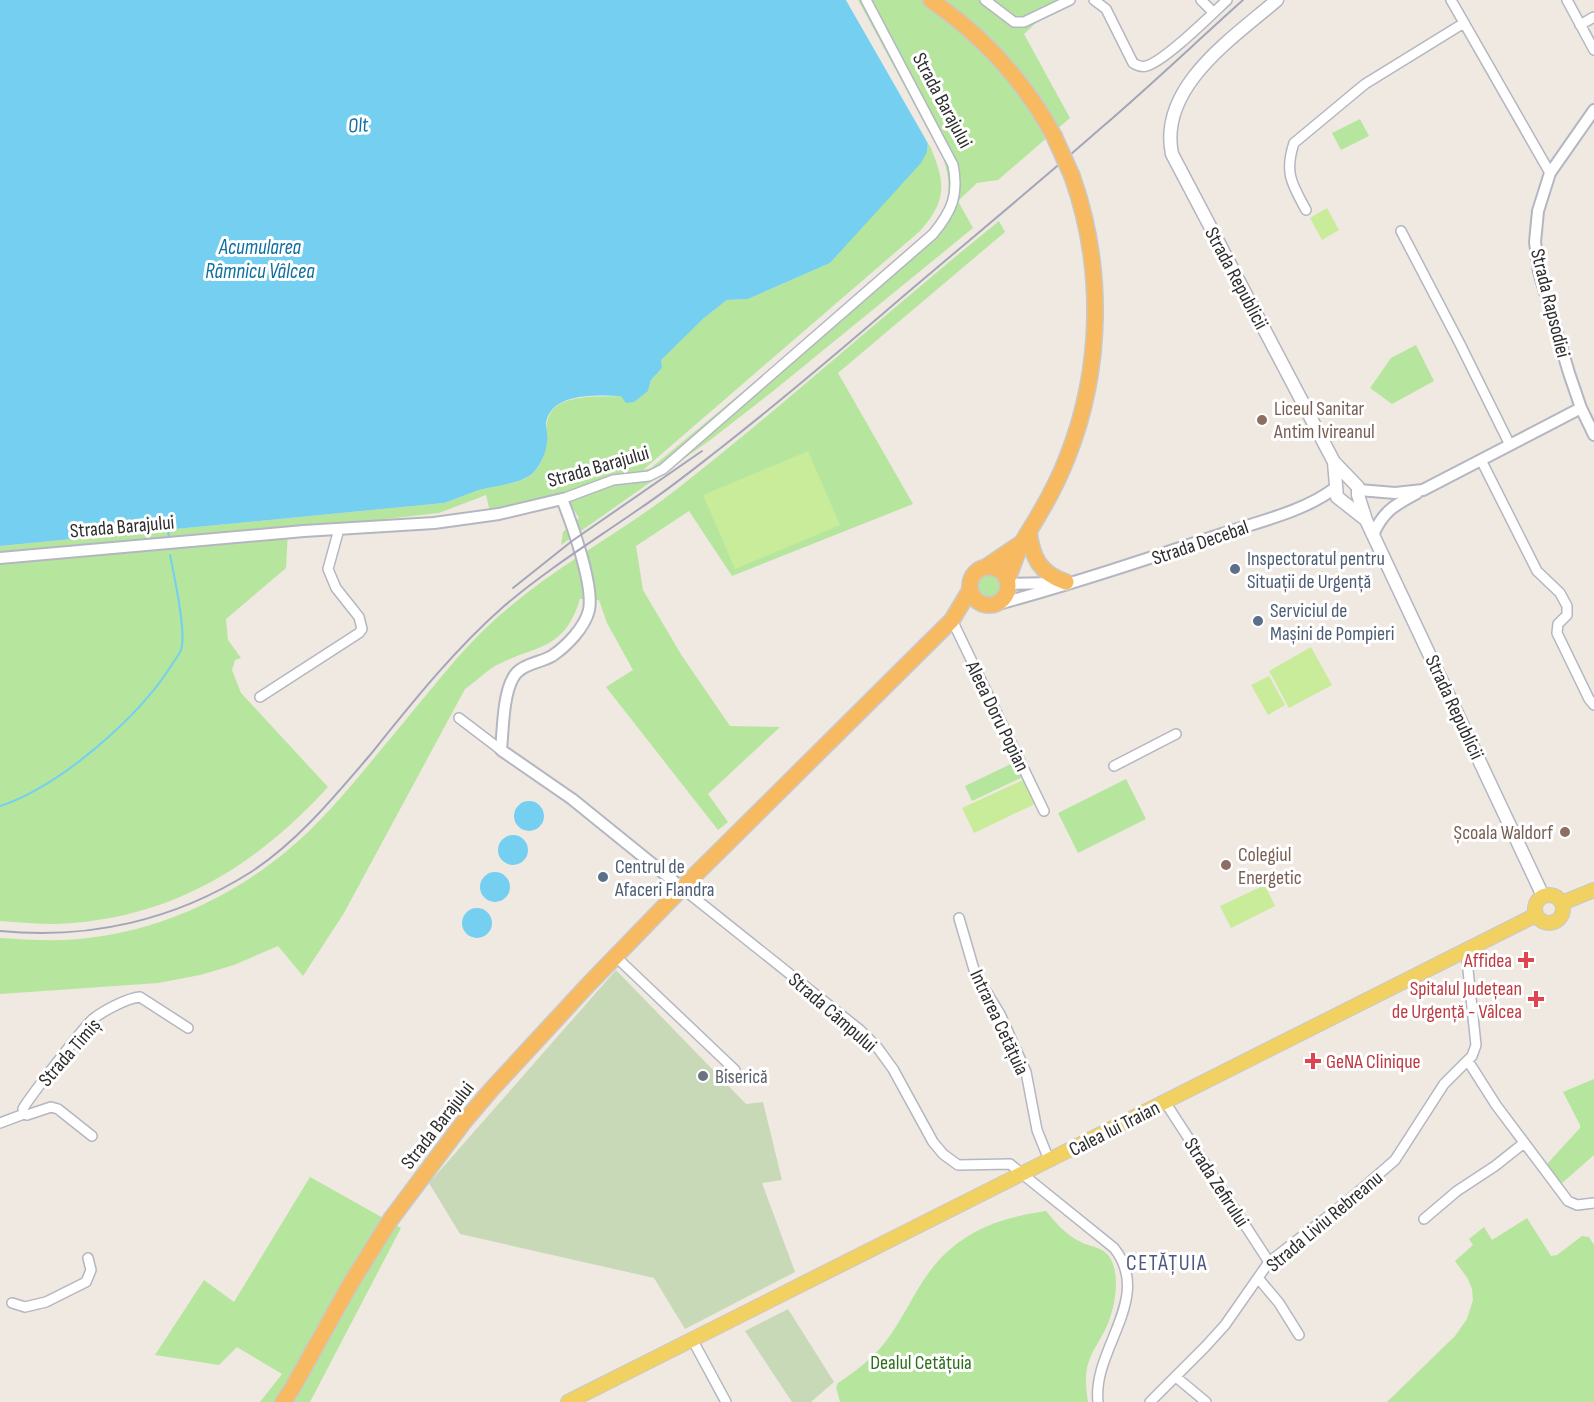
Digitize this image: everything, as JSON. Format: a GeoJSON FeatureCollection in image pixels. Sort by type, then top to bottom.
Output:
{"type":"FeatureCollection","features":[{"type":"Feature","properties":{"kind":"highway"},"geometry":{"type":"LineString","coordinates":[[931,0],[976,34],[1027,92],[1054,136],[1072,176],[1084,214],[1093,267],[1095,317],[1085,401],[1067,458],[1055,487],[1026,537],[1005,597],[991,605],[976,601],[969,584],[974,574],[1026,537]]}},
{"type":"Feature","properties":{"kind":"highway"},"geometry":{"type":"LineString","coordinates":[[1026,537],[1039,567],[1050,576],[1066,582]]}},
{"type":"Feature","properties":{"kind":"highway"},"geometry":{"type":"LineString","coordinates":[[986,567],[997,568],[1008,583]]}},
{"type":"Feature","properties":{"kind":"highway","name":"Strada Barajului"},"geometry":{"type":"LineString","coordinates":[[288,1399],[351,1283],[391,1219],[463,1123],[615,956],[952,620],[970,590]]}},
{"type":"Feature","properties":{"kind":"highway","name":"Strada Barajului"},"geometry":{"type":"LineString","coordinates":[[952,620],[991,605]]}},
{"type":"Feature","properties":{"kind":"main road","name":"Strada Republicii"},"geometry":{"type":"LineString","coordinates":[[1277,0],[1212,55],[1183,92],[1170,122],[1170,146],[1180,172],[1335,462],[1356,483],[1366,520],[1543,896]]}},
{"type":"Feature","properties":{"kind":"main road","name":"Strada Republicii"},"geometry":{"type":"LineString","coordinates":[[1335,462],[1339,493],[1366,520]]}},
{"type":"Feature","properties":{"kind":"main road"},"geometry":{"type":"LineString","coordinates":[[1350,479],[1343,479],[1339,493],[1353,500],[1358,493]]}},
{"type":"Feature","properties":{"kind":"main road"},"geometry":{"type":"LineString","coordinates":[[1562,903],[1594,890]]}},
{"type":"Feature","properties":{"kind":"main road"},"geometry":{"type":"LineString","coordinates":[[1543,896],[1556,896],[1562,903],[1561,917],[1552,923],[1541,921],[1536,915],[1536,904],[1543,896]]}},
{"type":"Feature","properties":{"kind":"main road","name":"Calea lui Traian"},"geometry":{"type":"LineString","coordinates":[[568,1402],[584,1399],[692,1340],[1536,915]]}},
{"type":"Feature","properties":{"kind":"street","name":"Strada Barajului"},"geometry":{"type":"LineString","coordinates":[[0,558],[434,523],[478,517],[562,499],[613,480],[649,476],[663,469],[933,234],[950,212],[955,194],[956,178],[953,165],[866,0]]}},
{"type":"Feature","properties":{"kind":"street"},"geometry":{"type":"LineString","coordinates":[[985,0],[1014,22],[1024,22],[1070,0]]}},
{"type":"Feature","properties":{"kind":"street"},"geometry":{"type":"LineString","coordinates":[[1094,0],[1106,9],[1133,63],[1140,67],[1162,58],[1227,0]]}},
{"type":"Feature","properties":{"kind":"street"},"geometry":{"type":"LineString","coordinates":[[1451,0],[1550,173]]}},
{"type":"Feature","properties":{"kind":"street"},"geometry":{"type":"LineString","coordinates":[[1567,0],[1594,50]]}},
{"type":"Feature","properties":{"kind":"street"},"geometry":{"type":"LineString","coordinates":[[1204,1],[1213,12]]}},
{"type":"Feature","properties":{"kind":"street"},"geometry":{"type":"LineString","coordinates":[[1580,25],[1594,17]]}},
{"type":"Feature","properties":{"kind":"street"},"geometry":{"type":"LineString","coordinates":[[1306,210],[1288,173],[1294,143],[1365,84],[1464,23]]}},
{"type":"Feature","properties":{"kind":"street","name":"Strada Rapsodiei"},"geometry":{"type":"LineString","coordinates":[[1594,110],[1550,173],[1535,227],[1536,257],[1563,353],[1581,408],[1594,435]]}},
{"type":"Feature","properties":{"kind":"street"},"geometry":{"type":"LineString","coordinates":[[1401,231],[1510,445]]}},
{"type":"Feature","properties":{"kind":"street"},"geometry":{"type":"LineString","coordinates":[[1373,535],[1378,523],[1389,509],[1581,408]]}},
{"type":"Feature","properties":{"kind":"street"},"geometry":{"type":"LineString","coordinates":[[1480,460],[1537,572],[1560,593],[1567,606],[1567,615],[1558,624],[1556,630],[1594,705]]}},
{"type":"Feature","properties":{"kind":"street"},"geometry":{"type":"LineString","coordinates":[[1358,493],[1423,490]]}},
{"type":"Feature","properties":{"kind":"street","name":"Strada Decebal"},"geometry":{"type":"LineString","coordinates":[[991,605],[1082,580],[1339,493]]}},
{"type":"Feature","properties":{"kind":"street"},"geometry":{"type":"LineString","coordinates":[[501,750],[507,697],[513,676],[521,669],[545,660],[562,648],[580,628],[589,611],[583,562],[562,499]]}},
{"type":"Feature","properties":{"kind":"street"},"geometry":{"type":"LineString","coordinates":[[260,697],[359,633],[362,628],[359,617],[336,588],[328,569],[339,529]]}},
{"type":"Feature","properties":{"kind":"street","name":"Strada Decebal"},"geometry":{"type":"LineString","coordinates":[[1008,583],[1030,585],[1082,580]]}},
{"type":"Feature","properties":{"kind":"street","name":"Aleea Doru Popian"},"geometry":{"type":"LineString","coordinates":[[952,620],[1044,812]]}},
{"type":"Feature","properties":{"kind":"street"},"geometry":{"type":"LineString","coordinates":[[459,718],[572,799],[682,888]]}},
{"type":"Feature","properties":{"kind":"street"},"geometry":{"type":"LineString","coordinates":[[1114,766],[1176,734]]}},
{"type":"Feature","properties":{"kind":"street","name":"Strada Câmpului"},"geometry":{"type":"LineString","coordinates":[[682,888],[860,1030],[877,1047],[893,1069],[933,1142],[943,1154],[958,1165],[1005,1163],[1015,1167],[1022,1174]]}},
{"type":"Feature","properties":{"kind":"street","name":"Intrarea Cetățuia"},"geometry":{"type":"LineString","coordinates":[[959,918],[975,973],[1000,1014],[1026,1072],[1037,1130],[1049,1160]]}},
{"type":"Feature","properties":{"kind":"street"},"geometry":{"type":"LineString","coordinates":[[1466,951],[1476,1045],[1468,1060],[1486,1091],[1568,1201],[1581,1206],[1594,1203]]}},
{"type":"Feature","properties":{"kind":"street"},"geometry":{"type":"LineString","coordinates":[[615,956],[735,1070]]}},
{"type":"Feature","properties":{"kind":"street","name":"Strada Timiș"},"geometry":{"type":"LineString","coordinates":[[24,1114],[24,1108],[33,1094],[92,1019],[124,1001],[140,997],[188,1028]]}},
{"type":"Feature","properties":{"kind":"street","name":"Strada Liviu Rebreanu"},"geometry":{"type":"LineString","coordinates":[[1150,1402],[1225,1325],[1269,1262],[1385,1171],[1402,1151],[1444,1084],[1468,1060]]}},
{"type":"Feature","properties":{"kind":"street","name":"Strada Zefirului"},"geometry":{"type":"LineString","coordinates":[[1165,1102],[1269,1262]]}},
{"type":"Feature","properties":{"kind":"street","name":"Strada Timiș"},"geometry":{"type":"LineString","coordinates":[[0,1124],[24,1114],[51,1107],[58,1109],[92,1136]]}},
{"type":"Feature","properties":{"kind":"street"},"geometry":{"type":"LineString","coordinates":[[1424,1219],[1457,1191],[1495,1166],[1524,1143]]}},
{"type":"Feature","properties":{"kind":"street"},"geometry":{"type":"LineString","coordinates":[[1022,1174],[1110,1244],[1125,1266],[1129,1290],[1100,1370],[1098,1402]]}},
{"type":"Feature","properties":{"kind":"street"},"geometry":{"type":"LineString","coordinates":[[12,1303],[25,1307],[46,1302],[86,1282],[91,1270],[88,1258]]}},
{"type":"Feature","properties":{"kind":"street"},"geometry":{"type":"LineString","coordinates":[[1258,1278],[1284,1311],[1299,1335]]}},
{"type":"Feature","properties":{"kind":"street"},"geometry":{"type":"LineString","coordinates":[[692,1340],[726,1402]]}},
{"type":"Feature","properties":{"kind":"street"},"geometry":{"type":"LineString","coordinates":[[1176,1377],[1206,1402]]}},
{"type":"Feature","properties":{"kind":"green space"},"geometry":{"type":"Polygon","coordinates":[[[858,0],[1061,0],[1024,34],[1070,118],[998,180],[977,183],[958,201],[973,228],[709,441],[561,545],[563,532],[579,518],[564,495],[490,512],[486,495],[439,513],[288,530],[286,568],[226,619],[228,640],[241,658],[235,660],[232,670],[241,693],[328,787],[270,842],[206,885],[171,901],[135,912],[96,920],[55,924],[0,921],[0,546],[444,503],[479,490],[526,478],[540,465],[544,455],[547,422],[550,413],[557,405],[583,397],[624,396],[648,391],[651,380],[662,368],[660,360],[704,318],[727,300],[748,299],[830,263],[927,152],[928,141],[938,166],[941,188],[936,208],[920,231],[643,470],[651,468],[921,239],[943,211],[948,192],[948,181],[943,158],[858,0]]]}},
{"type":"Feature","properties":{"kind":"green space"},"geometry":{"type":"Polygon","coordinates":[[[1360,119],[1369,136],[1341,150],[1332,133],[1360,119]]]}},
{"type":"Feature","properties":{"kind":"green space"},"geometry":{"type":"Polygon","coordinates":[[[1327,208],[1339,230],[1322,240],[1310,218],[1327,208]]]}},
{"type":"Feature","properties":{"kind":"green space"},"geometry":{"type":"Polygon","coordinates":[[[999,221],[1005,232],[838,373],[913,504],[732,576],[689,511],[636,546],[643,590],[682,656],[730,726],[780,727],[708,794],[728,822],[718,830],[606,687],[633,670],[607,623],[599,600],[580,599],[566,629],[557,638],[495,666],[465,689],[344,913],[303,976],[278,946],[234,965],[200,975],[158,983],[0,994],[0,938],[72,940],[157,923],[215,898],[270,865],[328,811],[452,664],[492,622],[526,593],[677,489],[999,221]]]}},
{"type":"Feature","properties":{"kind":"green space"},"geometry":{"type":"Polygon","coordinates":[[[1416,345],[1434,381],[1392,404],[1370,388],[1391,358],[1416,345]]]}},
{"type":"Feature","properties":{"kind":"green space"},"geometry":{"type":"Polygon","coordinates":[[[808,451],[840,525],[735,569],[703,495],[808,451]]]}},
{"type":"Feature","properties":{"kind":"green space"},"geometry":{"type":"Polygon","coordinates":[[[989,573],[998,577],[1002,586],[998,595],[989,599],[980,595],[976,586],[980,577],[989,573]]]}},
{"type":"Feature","properties":{"kind":"green space"},"geometry":{"type":"Polygon","coordinates":[[[1311,647],[1332,685],[1289,708],[1269,671],[1311,647]]]}},
{"type":"Feature","properties":{"kind":"green space"},"geometry":{"type":"Polygon","coordinates":[[[1269,676],[1285,705],[1268,715],[1251,685],[1269,676]]]}},
{"type":"Feature","properties":{"kind":"green space"},"geometry":{"type":"Polygon","coordinates":[[[1015,762],[1023,777],[972,801],[965,786],[1015,762]]]}},
{"type":"Feature","properties":{"kind":"green space"},"geometry":{"type":"Polygon","coordinates":[[[1025,779],[1037,803],[974,833],[962,808],[1025,779]]]}},
{"type":"Feature","properties":{"kind":"green space"},"geometry":{"type":"Polygon","coordinates":[[[1126,779],[1146,819],[1078,853],[1058,813],[1126,779]]]}},
{"type":"Feature","properties":{"kind":"green space"},"geometry":{"type":"Polygon","coordinates":[[[1265,885],[1275,906],[1231,928],[1220,906],[1265,885]]]}},
{"type":"Feature","properties":{"kind":"green space"},"geometry":{"type":"Polygon","coordinates":[[[616,970],[746,1104],[763,1102],[782,1180],[762,1183],[795,1272],[685,1329],[654,1278],[460,1234],[429,1183],[616,970]]]}},
{"type":"Feature","properties":{"kind":"green space"},"geometry":{"type":"Polygon","coordinates":[[[1594,1079],[1594,1155],[1561,1184],[1547,1164],[1580,1128],[1563,1092],[1594,1079]]]}},
{"type":"Feature","properties":{"kind":"green space"},"geometry":{"type":"Polygon","coordinates":[[[310,1177],[401,1228],[310,1402],[260,1402],[282,1374],[237,1347],[219,1365],[155,1355],[204,1280],[234,1302],[310,1177]]]}},
{"type":"Feature","properties":{"kind":"green space","name":"Dealul Cetățuia"},"geometry":{"type":"Polygon","coordinates":[[[1046,1211],[1071,1236],[1106,1253],[1114,1269],[1116,1289],[1112,1311],[1086,1371],[1088,1402],[840,1402],[836,1387],[838,1383],[864,1364],[881,1347],[924,1279],[939,1260],[963,1240],[988,1226],[1046,1211]]]}},
{"type":"Feature","properties":{"kind":"green space"},"geometry":{"type":"Polygon","coordinates":[[[1527,1218],[1551,1256],[1557,1255],[1582,1236],[1589,1237],[1594,1245],[1594,1402],[1387,1402],[1455,1336],[1467,1319],[1473,1300],[1472,1289],[1455,1261],[1473,1245],[1469,1239],[1484,1227],[1492,1240],[1527,1218]]]}},
{"type":"Feature","properties":{"kind":"green space"},"geometry":{"type":"Polygon","coordinates":[[[788,1309],[834,1382],[811,1402],[792,1402],[745,1331],[788,1309]]]}},
{"type":"Feature","properties":{"kind":"water","name":"Acumularea Râmnicu Vâlcea"},"geometry":{"type":"Polygon","coordinates":[[[0,0],[846,0],[928,141],[927,152],[921,163],[830,263],[748,299],[727,300],[704,318],[661,360],[662,368],[651,380],[648,391],[634,402],[626,403],[621,396],[600,395],[577,398],[557,406],[550,413],[546,423],[547,440],[542,460],[538,468],[526,478],[479,490],[444,503],[0,546],[0,0]]]}},
{"type":"Feature","properties":{"kind":"water"},"geometry":{"type":"Polygon","coordinates":[[[529,801],[540,805],[544,816],[540,827],[529,831],[518,827],[514,816],[518,805],[529,801]]]}},
{"type":"Feature","properties":{"kind":"water"},"geometry":{"type":"Polygon","coordinates":[[[513,835],[524,839],[528,850],[524,861],[513,865],[502,861],[498,850],[502,839],[513,835]]]}},
{"type":"Feature","properties":{"kind":"water"},"geometry":{"type":"Polygon","coordinates":[[[495,872],[506,876],[510,887],[506,898],[495,902],[484,898],[480,887],[484,876],[495,872]]]}},
{"type":"Feature","properties":{"kind":"water"},"geometry":{"type":"Polygon","coordinates":[[[477,908],[488,912],[492,923],[488,934],[477,938],[466,934],[462,923],[466,912],[477,908]]]}},
{"type":"Feature","properties":{"kind":"pier"},"geometry":{"type":"Polygon","coordinates":[[[846,0],[851,2],[931,139],[930,147],[846,0]]]}},
{"type":"Feature","properties":{"kind":"waterway"},"geometry":{"type":"LineString","coordinates":[[168,530],[169,540]]}},
{"type":"Feature","properties":{"kind":"waterway"},"geometry":{"type":"LineString","coordinates":[[0,806],[23,797],[47,783],[95,748],[139,707],[171,666],[181,650],[182,631],[170,555]]}},
{"type":"Feature","properties":{"kind":"railway"},"geometry":{"type":"LineString","coordinates":[[0,931],[66,932],[130,923],[192,903],[222,889],[268,860],[329,802],[450,659],[503,607],[553,568],[671,487],[790,392],[1076,150],[1243,0]]}},
{"type":"Feature","properties":{"kind":"railway"},"geometry":{"type":"LineString","coordinates":[[513,588],[572,541],[702,451]]}},
{"type":"Feature","properties":{"kind":"place","name":"Liceul Sanitar Antim Ivireanul"},"geometry":{"type":"Point","coordinates":[1262,420]}},
{"type":"Feature","properties":{"kind":"place","name":"Inspectoratul pentru Situații de Urgență"},"geometry":{"type":"Point","coordinates":[1235,569]}},
{"type":"Feature","properties":{"kind":"place","name":"Serviciul de Mașini de Pompieri"},"geometry":{"type":"Point","coordinates":[1258,621]}},
{"type":"Feature","properties":{"kind":"place","name":"Școala Waldorf"},"geometry":{"type":"Point","coordinates":[1565,832]}},
{"type":"Feature","properties":{"kind":"place","name":"Colegiul Energetic"},"geometry":{"type":"Point","coordinates":[1226,865]}},
{"type":"Feature","properties":{"kind":"place","name":"Centrul de Afaceri Flandra"},"geometry":{"type":"Point","coordinates":[603,877]}},
{"type":"Feature","properties":{"kind":"place","name":"Affidea"},"geometry":{"type":"Point","coordinates":[1526,960]}},
{"type":"Feature","properties":{"kind":"place","name":"Spitalul Județean de Urgență - Vâlcea"},"geometry":{"type":"Point","coordinates":[1536,999]}},
{"type":"Feature","properties":{"kind":"place","name":"GeNA Clinique"},"geometry":{"type":"Point","coordinates":[1313,1061]}},
{"type":"Feature","properties":{"kind":"place","name":"Biserică"},"geometry":{"type":"Point","coordinates":[703,1076]}},
{"type":"Feature","properties":{"kind":"district","name":"CETĂȚUIA"},"geometry":{"type":"Point","coordinates":[1167,1262]}},
{"type":"Feature","properties":{"kind":"water label","name":"Olt"},"geometry":{"type":"Point","coordinates":[358,125]}}]}
